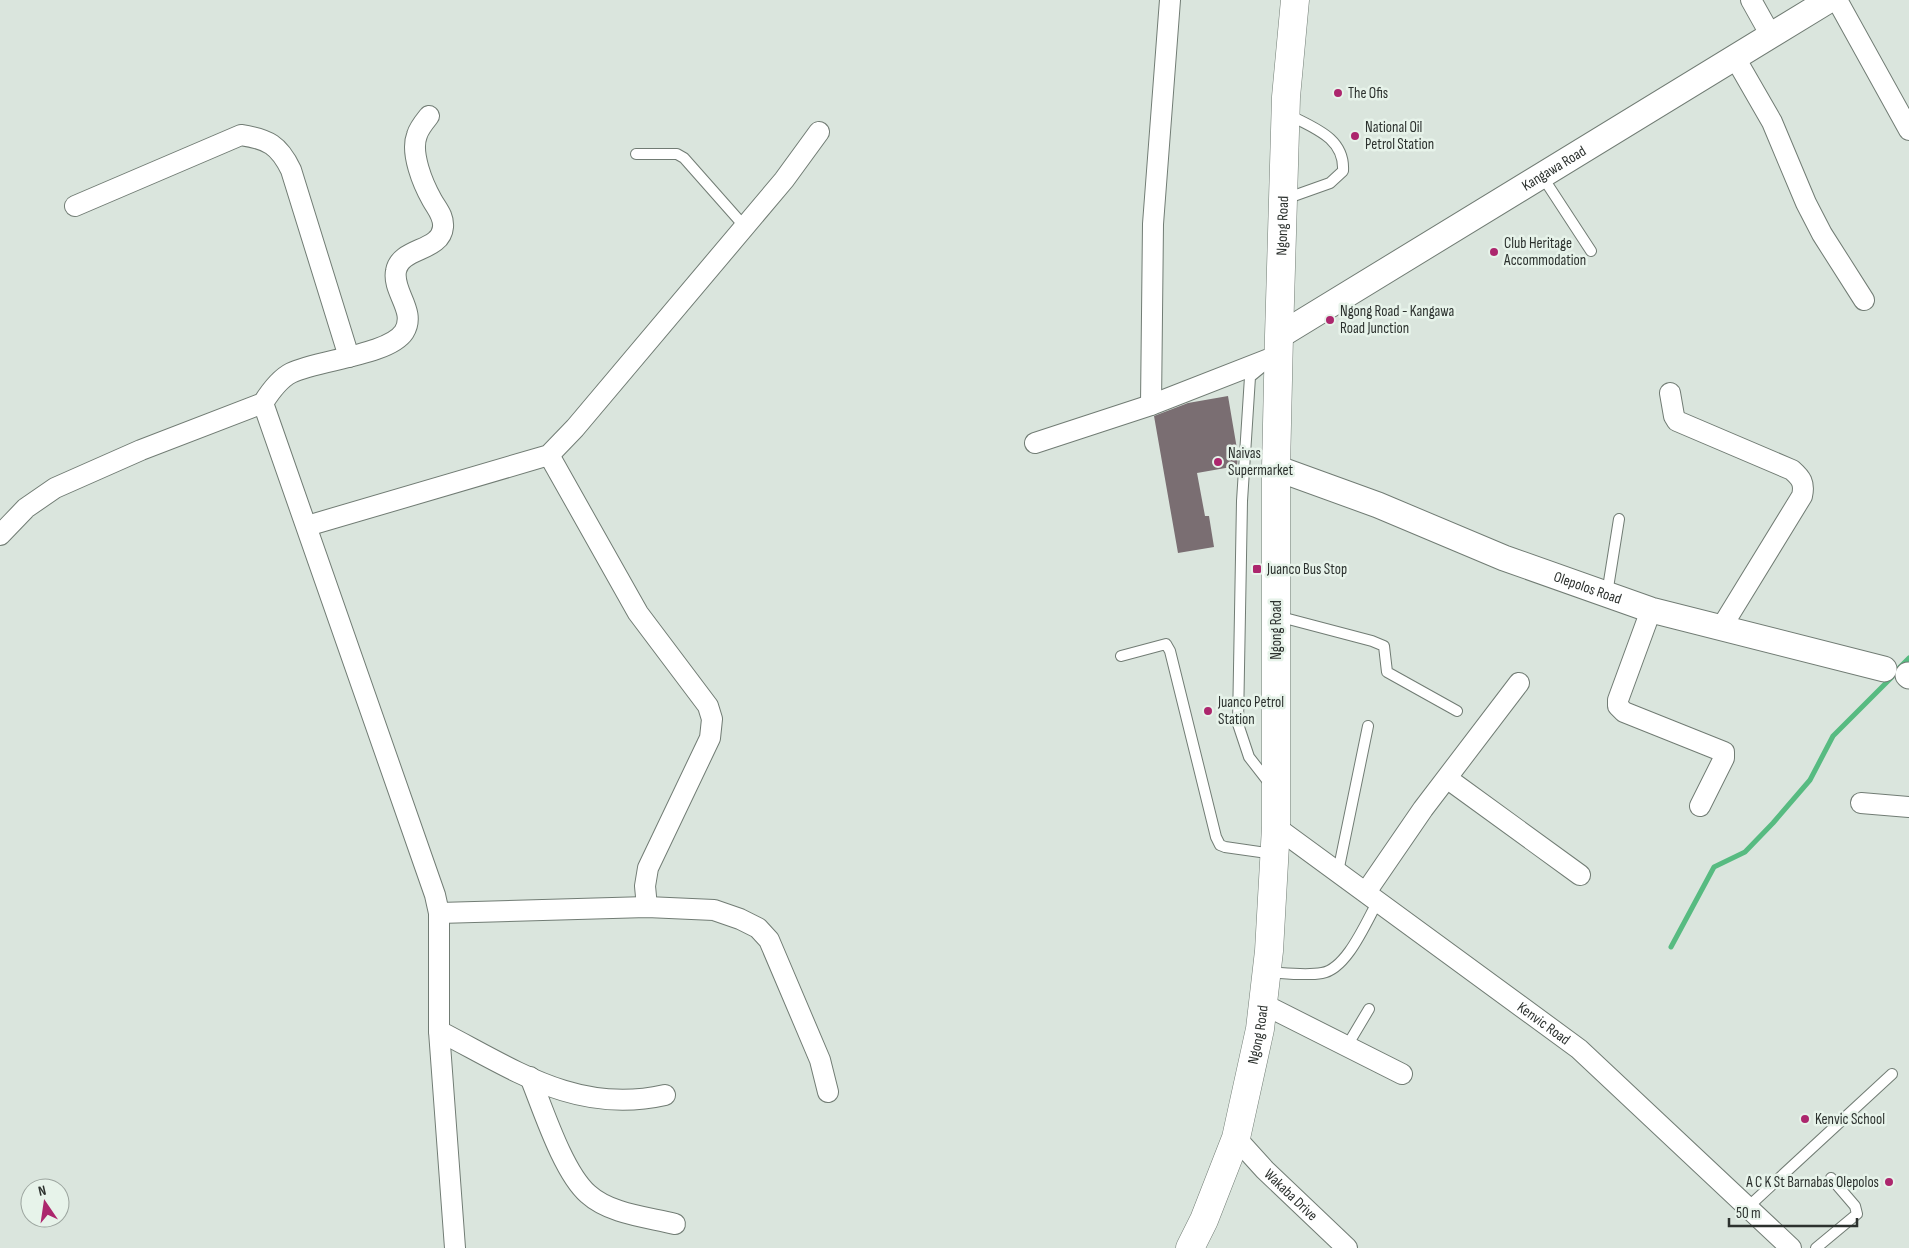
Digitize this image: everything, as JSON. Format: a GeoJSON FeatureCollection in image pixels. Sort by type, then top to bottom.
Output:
{"type":"FeatureCollection","features":[{"type":"Feature","properties":{"kind":"main road","name":"Ngong Road"},"geometry":{"type":"LineString","coordinates":[[1190,1248],[1204,1220],[1236,1138],[1263,1004],[1267,972],[1276,826],[1276,468],[1283,200],[1286,113],[1296,0]]}},
{"type":"Feature","properties":{"kind":"street"},"geometry":{"type":"LineString","coordinates":[[1151,405],[1154,224],[1170,0]]}},
{"type":"Feature","properties":{"kind":"street"},"geometry":{"type":"LineString","coordinates":[[1751,0],[1770,34]]}},
{"type":"Feature","properties":{"kind":"street","name":"Kangawa Road"},"geometry":{"type":"LineString","coordinates":[[1279,345],[1541,175],[1770,34],[1829,0]]}},
{"type":"Feature","properties":{"kind":"street"},"geometry":{"type":"LineString","coordinates":[[1837,0],[1909,130]]}},
{"type":"Feature","properties":{"kind":"street"},"geometry":{"type":"LineString","coordinates":[[1734,56],[1772,122],[1806,202],[1822,234],[1864,300]]}},
{"type":"Feature","properties":{"kind":"street"},"geometry":{"type":"LineString","coordinates":[[0,535],[26,508],[55,488],[141,450],[263,403],[273,388],[290,374],[316,364],[367,352],[396,340],[404,331],[408,315],[397,283],[396,271],[400,261],[436,241],[442,235],[441,214],[426,188],[415,147],[417,134],[429,116]]}},
{"type":"Feature","properties":{"kind":"street"},"geometry":{"type":"LineString","coordinates":[[307,526],[549,454],[575,428],[745,227],[784,180],[819,132]]}},
{"type":"Feature","properties":{"kind":"street"},"geometry":{"type":"LineString","coordinates":[[75,206],[241,135],[270,143],[283,153],[291,170],[349,357]]}},
{"type":"Feature","properties":{"kind":"street"},"geometry":{"type":"LineString","coordinates":[[1035,443],[1151,405],[1279,345]]}},
{"type":"Feature","properties":{"kind":"street"},"geometry":{"type":"LineString","coordinates":[[1670,393],[1674,416],[1678,421],[1792,470],[1801,478],[1804,486],[1802,496],[1721,628]]}},
{"type":"Feature","properties":{"kind":"street"},"geometry":{"type":"LineString","coordinates":[[263,403],[307,526],[366,702],[427,870],[439,913],[439,1031],[455,1248]]}},
{"type":"Feature","properties":{"kind":"street"},"geometry":{"type":"LineString","coordinates":[[549,454],[638,614],[701,695],[712,719],[710,738],[648,868],[644,886],[647,907]]}},
{"type":"Feature","properties":{"kind":"street","name":"Olepolos Road"},"geometry":{"type":"LineString","coordinates":[[1276,468],[1378,505],[1504,558],[1651,610],[1908,676]]}},
{"type":"Feature","properties":{"kind":"street"},"geometry":{"type":"LineString","coordinates":[[1651,610],[1618,700],[1618,706],[1624,712],[1724,752],[1724,758],[1700,806]]}},
{"type":"Feature","properties":{"kind":"street"},"geometry":{"type":"LineString","coordinates":[[1372,897],[1423,809],[1448,779],[1519,683]]}},
{"type":"Feature","properties":{"kind":"street"},"geometry":{"type":"LineString","coordinates":[[1448,779],[1580,875]]}},
{"type":"Feature","properties":{"kind":"street"},"geometry":{"type":"LineString","coordinates":[[1861,804],[1909,807]]}},
{"type":"Feature","properties":{"kind":"street","name":"Kenvic Road"},"geometry":{"type":"LineString","coordinates":[[1276,826],[1579,1049],[1791,1248]]}},
{"type":"Feature","properties":{"kind":"street"},"geometry":{"type":"LineString","coordinates":[[439,913],[647,907],[714,910],[740,918],[758,928],[769,940],[780,961],[820,1060],[828,1092]]}},
{"type":"Feature","properties":{"kind":"street"},"geometry":{"type":"LineString","coordinates":[[1263,1004],[1402,1074]]}},
{"type":"Feature","properties":{"kind":"street"},"geometry":{"type":"LineString","coordinates":[[439,1031],[560,1091],[606,1101],[642,1100],[666,1095]]}},
{"type":"Feature","properties":{"kind":"street"},"geometry":{"type":"LineString","coordinates":[[530,1077],[557,1143],[573,1175],[588,1194],[616,1210],[675,1224]]}},
{"type":"Feature","properties":{"kind":"street","name":"Wakaba Drive"},"geometry":{"type":"LineString","coordinates":[[1236,1138],[1265,1170],[1348,1248]]}},
{"type":"Feature","properties":{"kind":"lane"},"geometry":{"type":"LineString","coordinates":[[1283,200],[1330,184],[1343,171],[1343,158],[1337,146],[1323,133],[1286,113]]}},
{"type":"Feature","properties":{"kind":"lane"},"geometry":{"type":"LineString","coordinates":[[636,154],[677,154],[684,158],[745,227]]}},
{"type":"Feature","properties":{"kind":"lane"},"geometry":{"type":"LineString","coordinates":[[1541,175],[1591,252]]}},
{"type":"Feature","properties":{"kind":"lane"},"geometry":{"type":"LineString","coordinates":[[1276,791],[1249,757],[1238,724],[1242,501],[1250,377],[1279,345]]}},
{"type":"Feature","properties":{"kind":"lane"},"geometry":{"type":"LineString","coordinates":[[1607,595],[1619,519]]}},
{"type":"Feature","properties":{"kind":"lane"},"geometry":{"type":"LineString","coordinates":[[1276,615],[1384,646],[1387,672],[1457,710]]}},
{"type":"Feature","properties":{"kind":"lane"},"geometry":{"type":"LineString","coordinates":[[1121,656],[1166,644],[1170,651],[1216,837],[1220,845],[1275,855]]}},
{"type":"Feature","properties":{"kind":"lane"},"geometry":{"type":"LineString","coordinates":[[1338,872],[1368,726]]}},
{"type":"Feature","properties":{"kind":"lane"},"geometry":{"type":"LineString","coordinates":[[1267,972],[1320,974],[1335,968],[1348,954],[1372,897]]}},
{"type":"Feature","properties":{"kind":"lane"},"geometry":{"type":"LineString","coordinates":[[1347,1046],[1369,1009]]}},
{"type":"Feature","properties":{"kind":"lane"},"geometry":{"type":"LineString","coordinates":[[1748,1207],[1892,1074]]}},
{"type":"Feature","properties":{"kind":"lane"},"geometry":{"type":"LineString","coordinates":[[1816,1248],[1856,1214],[1855,1206],[1831,1178]]}},
{"type":"Feature","properties":{"kind":"building"},"geometry":{"type":"Polygon","coordinates":[[[1228,396],[1238,455],[1237,466],[1197,473],[1205,516],[1209,516],[1214,547],[1178,553],[1154,416],[1188,403],[1228,396]]]}},
{"type":"Feature","properties":{"kind":"waterway"},"geometry":{"type":"LineString","coordinates":[[1899,668],[1909,658]]}},
{"type":"Feature","properties":{"kind":"waterway"},"geometry":{"type":"LineString","coordinates":[[1671,947],[1714,867],[1745,852],[1773,823],[1810,780],[1833,736],[1892,677]]}},
{"type":"Feature","properties":{"kind":"place","name":"The Ofis"},"geometry":{"type":"Point","coordinates":[1338,93]}},
{"type":"Feature","properties":{"kind":"place","name":"National Oil Petrol Station"},"geometry":{"type":"Point","coordinates":[1355,136]}},
{"type":"Feature","properties":{"kind":"place","name":"Club Heritage Accommodation"},"geometry":{"type":"Point","coordinates":[1494,252]}},
{"type":"Feature","properties":{"kind":"place","name":"Ngong Road - Kangawa Road Junction"},"geometry":{"type":"Point","coordinates":[1330,320]}},
{"type":"Feature","properties":{"kind":"place","name":"Naivas Supermarket"},"geometry":{"type":"Point","coordinates":[1218,462]}},
{"type":"Feature","properties":{"kind":"place","name":"Juanco Bus Stop"},"geometry":{"type":"Point","coordinates":[1257,569]}},
{"type":"Feature","properties":{"kind":"place","name":"Juanco Petrol Station"},"geometry":{"type":"Point","coordinates":[1208,711]}},
{"type":"Feature","properties":{"kind":"place","name":"Kenvic School"},"geometry":{"type":"Point","coordinates":[1805,1119]}},
{"type":"Feature","properties":{"kind":"place","name":"A C K St Barnabas Olepolos"},"geometry":{"type":"Point","coordinates":[1889,1182]}}]}
